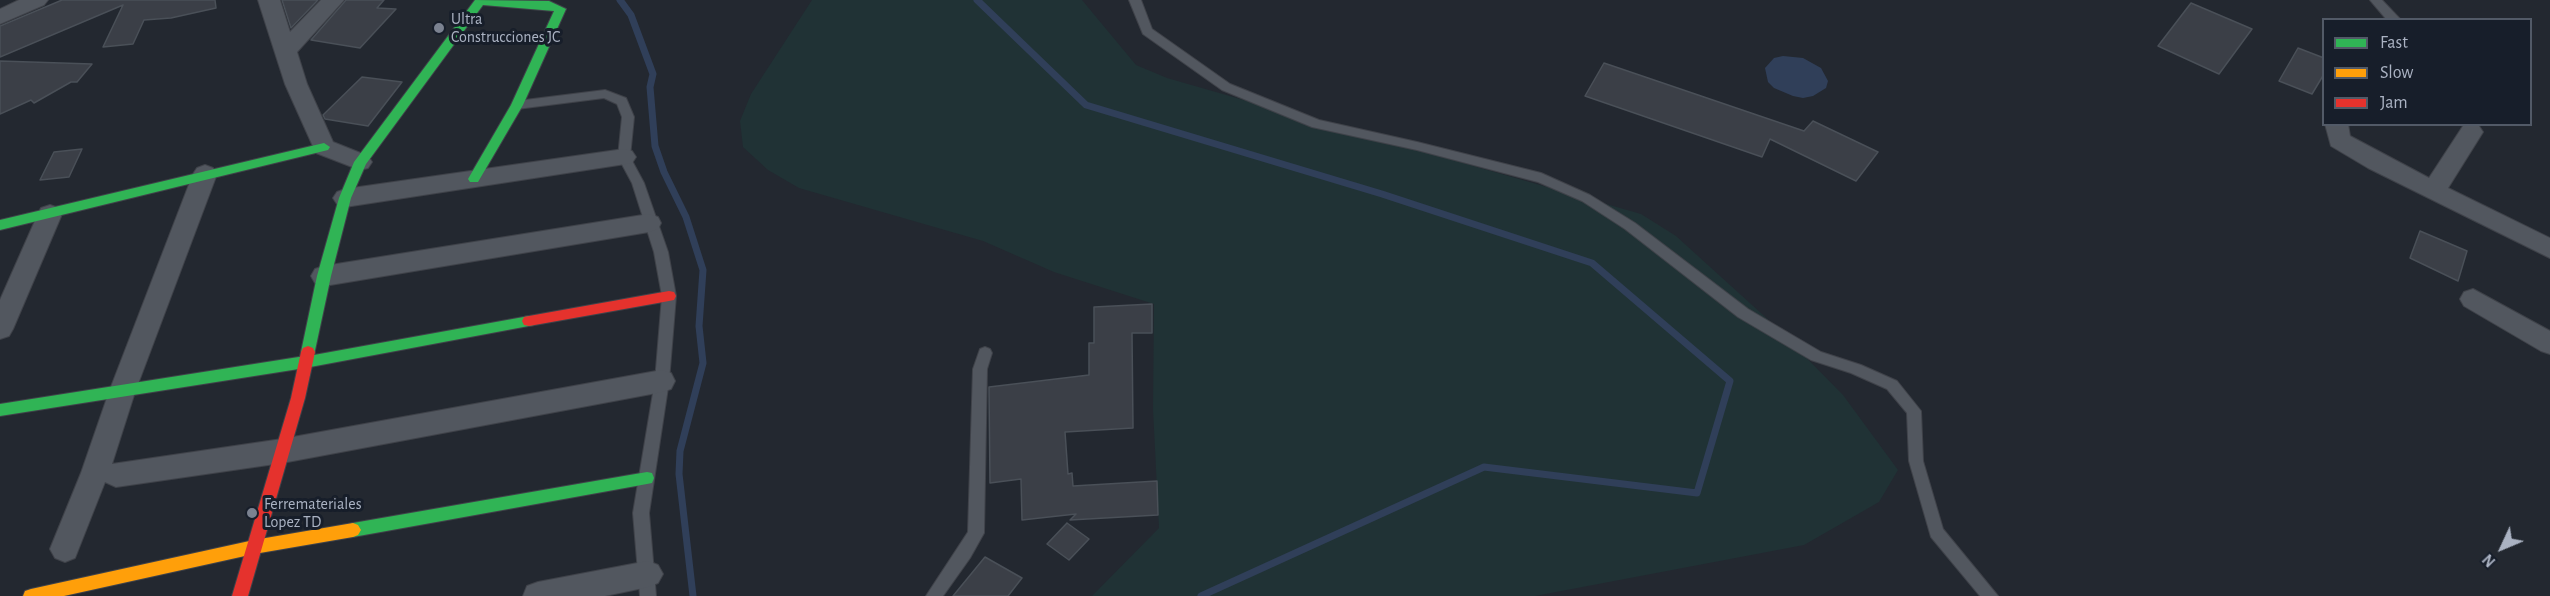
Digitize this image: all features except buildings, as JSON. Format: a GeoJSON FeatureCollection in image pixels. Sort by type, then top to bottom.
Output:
{"type":"FeatureCollection","features":[{"type":"Feature","properties":{"kind":"street"},"geometry":{"type":"LineString","coordinates":[[0,17],[37,0]]}},
{"type":"Feature","properties":{"kind":"street"},"geometry":{"type":"LineString","coordinates":[[269,0],[296,84],[324,147]]}},
{"type":"Feature","properties":{"kind":"street"},"geometry":{"type":"LineString","coordinates":[[285,51],[333,0]]}},
{"type":"Feature","properties":{"kind":"street"},"geometry":{"type":"LineString","coordinates":[[240,596],[298,398],[324,276],[345,198],[360,162],[480,0],[549,5],[561,9],[517,105],[474,179]]}},
{"type":"Feature","properties":{"kind":"street"},"geometry":{"type":"LineString","coordinates":[[2336,126],[2339,140],[2376,162],[2550,249]]}},
{"type":"Feature","properties":{"kind":"street"},"geometry":{"type":"LineString","coordinates":[[2434,190],[2471,132]]}},
{"type":"Feature","properties":{"kind":"street"},"geometry":{"type":"LineString","coordinates":[[0,225],[324,147],[360,162]]}},
{"type":"Feature","properties":{"kind":"street"},"geometry":{"type":"LineString","coordinates":[[345,198],[624,157]]}},
{"type":"Feature","properties":{"kind":"street"},"geometry":{"type":"LineString","coordinates":[[65,549],[205,174]]}},
{"type":"Feature","properties":{"kind":"street"},"geometry":{"type":"LineString","coordinates":[[0,329],[50,214]]}},
{"type":"Feature","properties":{"kind":"street"},"geometry":{"type":"LineString","coordinates":[[324,276],[649,223]]}},
{"type":"Feature","properties":{"kind":"street"},"geometry":{"type":"LineString","coordinates":[[0,410],[305,362],[669,296]]}},
{"type":"Feature","properties":{"kind":"street"},"geometry":{"type":"LineString","coordinates":[[2473,299],[2550,344]]}},
{"type":"Feature","properties":{"kind":"street"},"geometry":{"type":"LineString","coordinates":[[116,475],[282,451],[662,381]]}},
{"type":"Feature","properties":{"kind":"street"},"geometry":{"type":"LineString","coordinates":[[31,596],[254,547],[647,478]]}},
{"type":"Feature","properties":{"kind":"street"},"geometry":{"type":"LineString","coordinates":[[538,596],[648,585]]}},
{"type":"Feature","properties":{"kind":"lane"},"geometry":{"type":"LineString","coordinates":[[1135,0],[1147,31],[1226,87],[1316,124],[1417,146],[1542,178],[1586,198],[1630,226],[1743,313],[1807,351],[1892,385],[1914,411],[1916,461],[1936,532],[1990,596]]}},
{"type":"Feature","properties":{"kind":"lane"},"geometry":{"type":"LineString","coordinates":[[2376,0],[2393,18]]}},
{"type":"Feature","properties":{"kind":"lane"},"geometry":{"type":"LineString","coordinates":[[517,105],[605,94],[622,101],[628,117],[624,157],[638,183],[649,223],[661,252],[669,296],[662,381],[641,513],[648,585]]}},
{"type":"Feature","properties":{"kind":"lane"},"geometry":{"type":"LineString","coordinates":[[934,596],[960,561],[976,533],[980,369],[985,353]]}},
{"type":"Feature","properties":{"kind":"shaded area"},"geometry":{"type":"Polygon","coordinates":[[[812,0],[1082,0],[1136,65],[1167,78],[1641,214],[1676,236],[1774,325],[1843,395],[1898,470],[1879,502],[1804,545],[1535,596],[1092,596],[1159,528],[1153,409],[1154,304],[1054,272],[983,241],[799,188],[768,170],[743,147],[740,121],[751,94],[812,0]]]}},
{"type":"Feature","properties":{"kind":"water"},"geometry":{"type":"Polygon","coordinates":[[[1783,56],[1803,58],[1821,68],[1828,81],[1826,88],[1813,96],[1803,98],[1774,88],[1768,82],[1765,68],[1774,58],[1783,56]]]}},
{"type":"Feature","properties":{"kind":"waterway"},"geometry":{"type":"LineString","coordinates":[[620,0],[631,15],[653,74],[650,87],[655,146],[664,172],[686,217],[703,270],[699,326],[703,363],[680,451],[679,474],[693,596]]}},
{"type":"Feature","properties":{"kind":"waterway"},"geometry":{"type":"LineString","coordinates":[[977,0],[1086,105],[1382,194],[1592,263],[1730,381],[1697,493],[1484,467],[1201,596]]}},
{"type":"Feature","properties":{"kind":"traffic: fast"},"geometry":{"type":"LineString","coordinates":[[308,352],[324,276],[345,198],[360,162],[481,0]]}},
{"type":"Feature","properties":{"kind":"traffic: fast"},"geometry":{"type":"LineString","coordinates":[[474,179],[517,105],[560,9],[549,5],[480,1]]}},
{"type":"Feature","properties":{"kind":"traffic: fast"},"geometry":{"type":"LineString","coordinates":[[0,225],[324,147]]}},
{"type":"Feature","properties":{"kind":"traffic: fast"},"geometry":{"type":"LineString","coordinates":[[0,410],[305,362],[529,321]]}},
{"type":"Feature","properties":{"kind":"traffic: fast"},"geometry":{"type":"LineString","coordinates":[[353,530],[647,478]]}},
{"type":"Feature","properties":{"kind":"traffic: slow"},"geometry":{"type":"LineString","coordinates":[[31,596],[254,547],[353,530]]}},
{"type":"Feature","properties":{"kind":"traffic: jam"},"geometry":{"type":"LineString","coordinates":[[529,321],[669,296]]}},
{"type":"Feature","properties":{"kind":"traffic: jam"},"geometry":{"type":"LineString","coordinates":[[240,596],[298,398],[308,352]]}},
{"type":"Feature","properties":{"kind":"place","name":"Ultra Construcciones JC"},"geometry":{"type":"Point","coordinates":[439,28]}},
{"type":"Feature","properties":{"kind":"place","name":"Ferremateriales Lopez TD"},"geometry":{"type":"Point","coordinates":[252,513]}}]}
